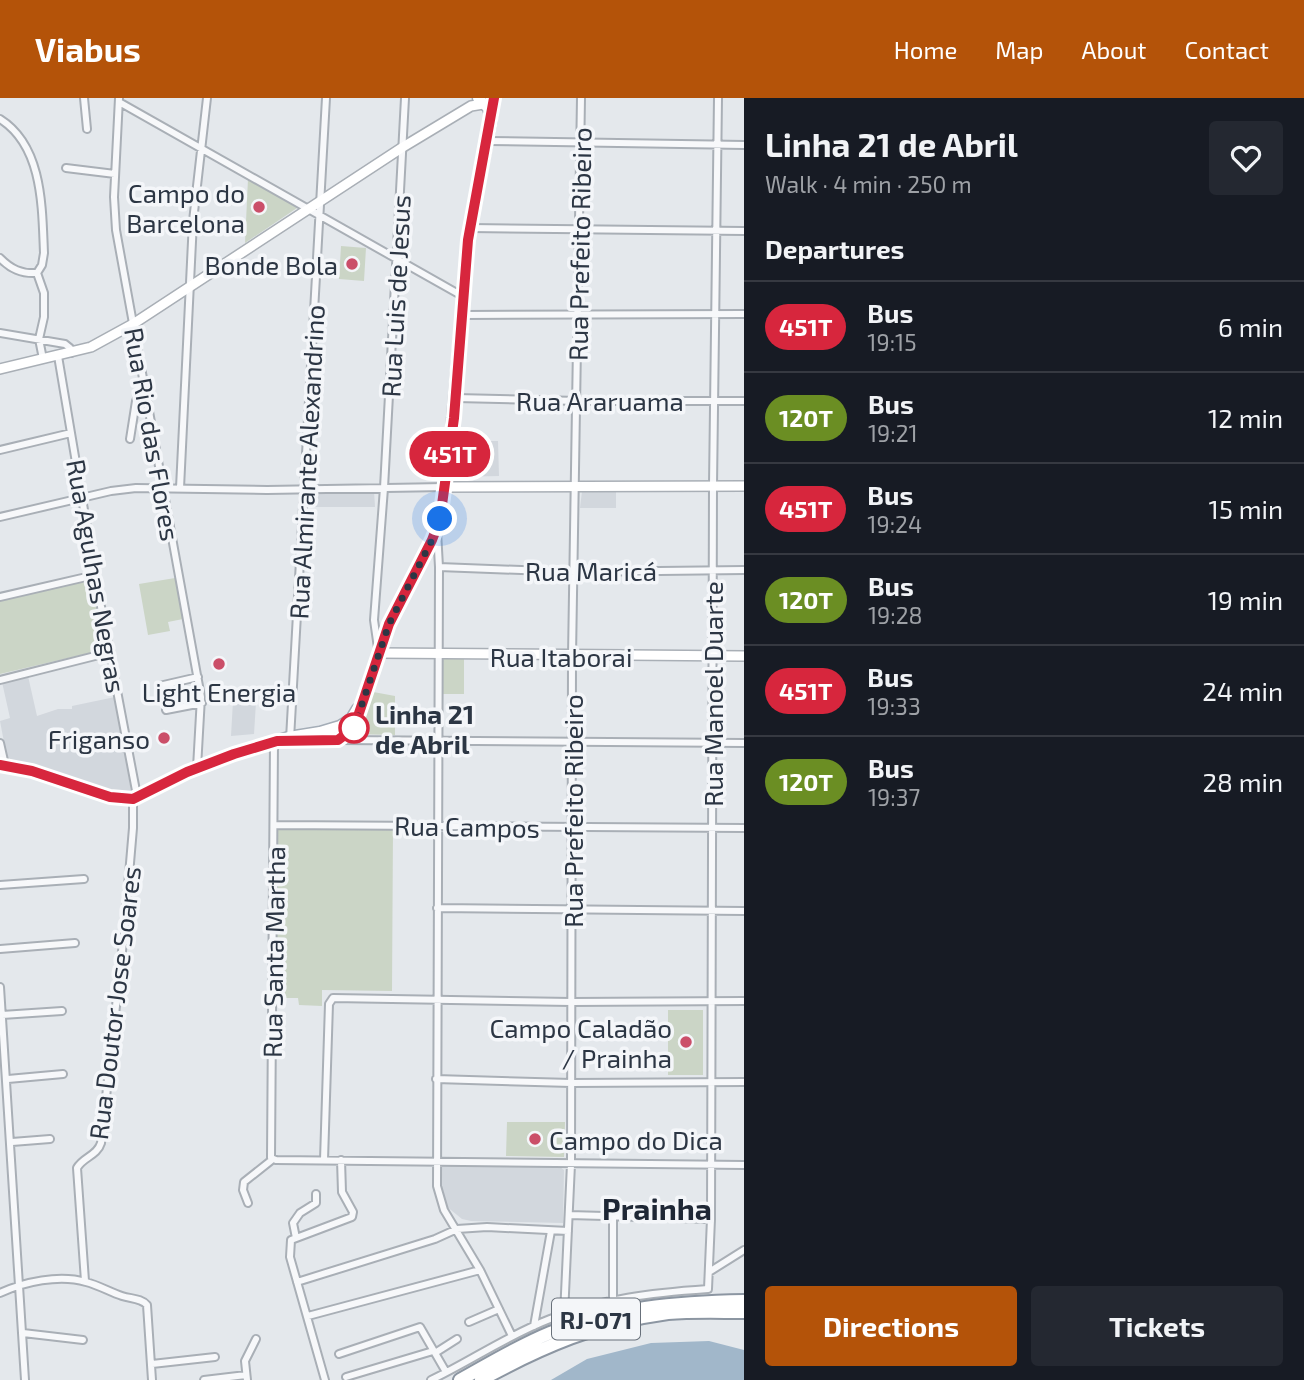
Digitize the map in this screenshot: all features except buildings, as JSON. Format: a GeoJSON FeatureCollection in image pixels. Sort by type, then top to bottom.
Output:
{"type":"FeatureCollection","features":[{"type":"Feature","properties":{"kind":"highway","name":"RJ-071"},"geometry":{"type":"LineString","coordinates":[[460,1380],[523,1345],[583,1322],[656,1306],[744,1301]]}},
{"type":"Feature","properties":{"kind":"highway","name":"RJ-071"},"geometry":{"type":"LineString","coordinates":[[481,1380],[532,1352],[609,1325],[669,1313],[744,1312]]}},
{"type":"Feature","properties":{"kind":"main road"},"geometry":{"type":"LineString","coordinates":[[2,765],[32,771],[110,797],[135,797],[197,768],[276,742],[320,737],[338,740],[354,728],[389,624],[437,529],[456,398],[470,228],[491,122],[482,101]]}},
{"type":"Feature","properties":{"kind":"main road"},"geometry":{"type":"LineString","coordinates":[[320,737],[347,722],[362,702]]}},
{"type":"Feature","properties":{"kind":"street"},"geometry":{"type":"LineString","coordinates":[[84,98],[88,129]]}},
{"type":"Feature","properties":{"kind":"street"},"geometry":{"type":"LineString","coordinates":[[180,488],[189,287],[200,148],[207,98]]}},
{"type":"Feature","properties":{"kind":"street","name":"Rua Almirante Alexandrino"},"geometry":{"type":"LineString","coordinates":[[290,739],[326,98]]}},
{"type":"Feature","properties":{"kind":"street","name":"Rua Luis de Jesus"},"geometry":{"type":"LineString","coordinates":[[379,653],[374,621],[384,488],[405,98]]}},
{"type":"Feature","properties":{"kind":"street","name":"Rua Prefeito Ribeiro"},"geometry":{"type":"LineString","coordinates":[[564,1315],[571,1164],[572,656],[581,98]]}},
{"type":"Feature","properties":{"kind":"street","name":"Rua Manoel Duarte"},"geometry":{"type":"LineString","coordinates":[[613,1300],[658,1292],[708,1290],[711,1219],[712,570],[718,98]]}},
{"type":"Feature","properties":{"kind":"street"},"geometry":{"type":"LineString","coordinates":[[119,100],[464,297]]}},
{"type":"Feature","properties":{"kind":"street","name":"Rua Rio das Flores"},"geometry":{"type":"LineString","coordinates":[[119,100],[115,174],[116,230],[198,677],[202,704],[197,768]]}},
{"type":"Feature","properties":{"kind":"street"},"geometry":{"type":"LineString","coordinates":[[0,369],[93,346],[133,324],[403,147],[482,101]]}},
{"type":"Feature","properties":{"kind":"street"},"geometry":{"type":"LineString","coordinates":[[0,120],[10,125],[22,139],[35,168],[44,253],[37,273]]}},
{"type":"Feature","properties":{"kind":"street"},"geometry":{"type":"LineString","coordinates":[[488,141],[744,145]]}},
{"type":"Feature","properties":{"kind":"street"},"geometry":{"type":"LineString","coordinates":[[66,168],[115,174]]}},
{"type":"Feature","properties":{"kind":"street"},"geometry":{"type":"LineString","coordinates":[[470,228],[744,230]]}},
{"type":"Feature","properties":{"kind":"street"},"geometry":{"type":"LineString","coordinates":[[0,258],[12,268],[29,274],[37,273]]}},
{"type":"Feature","properties":{"kind":"street"},"geometry":{"type":"LineString","coordinates":[[37,273],[45,304],[39,339],[43,359]]}},
{"type":"Feature","properties":{"kind":"street"},"geometry":{"type":"LineString","coordinates":[[463,315],[744,314]]}},
{"type":"Feature","properties":{"kind":"street"},"geometry":{"type":"LineString","coordinates":[[0,333],[65,344],[71,353]]}},
{"type":"Feature","properties":{"kind":"street","name":"Rua Agulhas Negras"},"geometry":{"type":"LineString","coordinates":[[58,356],[135,797]]}},
{"type":"Feature","properties":{"kind":"street"},"geometry":{"type":"LineString","coordinates":[[130,439],[135,401],[145,384]]}},
{"type":"Feature","properties":{"kind":"street","name":"Rua Araruama"},"geometry":{"type":"LineString","coordinates":[[456,398],[744,401]]}},
{"type":"Feature","properties":{"kind":"street"},"geometry":{"type":"LineString","coordinates":[[0,450],[71,433]]}},
{"type":"Feature","properties":{"kind":"street"},"geometry":{"type":"LineString","coordinates":[[0,517],[124,489],[744,486]]}},
{"type":"Feature","properties":{"kind":"street"},"geometry":{"type":"LineString","coordinates":[[437,529],[436,1161],[440,1202],[480,1270],[512,1336]]}},
{"type":"Feature","properties":{"kind":"street","name":"Rua Maricá"},"geometry":{"type":"LineString","coordinates":[[439,567],[574,572],[744,570]]}},
{"type":"Feature","properties":{"kind":"street"},"geometry":{"type":"LineString","coordinates":[[0,597],[95,575]]}},
{"type":"Feature","properties":{"kind":"street"},"geometry":{"type":"LineString","coordinates":[[374,621],[389,624]]}},
{"type":"Feature","properties":{"kind":"street"},"geometry":{"type":"LineString","coordinates":[[0,680],[111,652]]}},
{"type":"Feature","properties":{"kind":"street","name":"Rua Itaborai"},"geometry":{"type":"LineString","coordinates":[[379,653],[744,656]]}},
{"type":"Feature","properties":{"kind":"street"},"geometry":{"type":"LineString","coordinates":[[159,686],[198,677]]}},
{"type":"Feature","properties":{"kind":"street"},"geometry":{"type":"LineString","coordinates":[[166,710],[202,704]]}},
{"type":"Feature","properties":{"kind":"street"},"geometry":{"type":"LineString","coordinates":[[338,740],[744,743]]}},
{"type":"Feature","properties":{"kind":"street","name":"Rua Santa Martha"},"geometry":{"type":"LineString","coordinates":[[274,1159],[271,1156],[276,742]]}},
{"type":"Feature","properties":{"kind":"street"},"geometry":{"type":"LineString","coordinates":[[0,743],[2,765]]}},
{"type":"Feature","properties":{"kind":"street","name":"Rua Doutor Jose Soares"},"geometry":{"type":"LineString","coordinates":[[85,1281],[77,1168],[97,1152],[101,1143],[124,933],[135,797]]}},
{"type":"Feature","properties":{"kind":"street","name":"Rua Campos"},"geometry":{"type":"LineString","coordinates":[[275,825],[744,828]]}},
{"type":"Feature","properties":{"kind":"street"},"geometry":{"type":"LineString","coordinates":[[0,885],[84,878]]}},
{"type":"Feature","properties":{"kind":"street"},"geometry":{"type":"LineString","coordinates":[[437,908],[744,911]]}},
{"type":"Feature","properties":{"kind":"street"},"geometry":{"type":"LineString","coordinates":[[0,949],[75,943]]}},
{"type":"Feature","properties":{"kind":"street"},"geometry":{"type":"LineString","coordinates":[[0,987],[8,1079],[25,1380]]}},
{"type":"Feature","properties":{"kind":"street"},"geometry":{"type":"LineString","coordinates":[[324,1160],[331,999],[744,1001]]}},
{"type":"Feature","properties":{"kind":"street"},"geometry":{"type":"LineString","coordinates":[[2,1015],[62,1011]]}},
{"type":"Feature","properties":{"kind":"street"},"geometry":{"type":"LineString","coordinates":[[8,1079],[63,1074]]}},
{"type":"Feature","properties":{"kind":"street"},"geometry":{"type":"LineString","coordinates":[[436,1079],[571,1083],[744,1082]]}},
{"type":"Feature","properties":{"kind":"street"},"geometry":{"type":"LineString","coordinates":[[12,1142],[50,1139]]}},
{"type":"Feature","properties":{"kind":"street"},"geometry":{"type":"LineString","coordinates":[[248,1203],[243,1190],[244,1182],[274,1159],[744,1165]]}},
{"type":"Feature","properties":{"kind":"street"},"geometry":{"type":"LineString","coordinates":[[293,1239],[352,1217],[353,1212],[341,1186],[341,1160]]}},
{"type":"Feature","properties":{"kind":"street"},"geometry":{"type":"LineString","coordinates":[[316,1194],[316,1203],[303,1211],[293,1223],[290,1257],[325,1380]]}},
{"type":"Feature","properties":{"kind":"street"},"geometry":{"type":"LineString","coordinates":[[569,1215],[711,1219]]}},
{"type":"Feature","properties":{"kind":"street"},"geometry":{"type":"LineString","coordinates":[[431,1380],[534,1326],[613,1300],[613,1216]]}},
{"type":"Feature","properties":{"kind":"street"},"geometry":{"type":"LineString","coordinates":[[298,1282],[435,1240],[457,1229],[497,1227],[568,1231]]}},
{"type":"Feature","properties":{"kind":"street"},"geometry":{"type":"LineString","coordinates":[[534,1326],[551,1231]]}},
{"type":"Feature","properties":{"kind":"street"},"geometry":{"type":"LineString","coordinates":[[709,1272],[744,1250]]}},
{"type":"Feature","properties":{"kind":"street"},"geometry":{"type":"LineString","coordinates":[[737,1256],[744,1260]]}},
{"type":"Feature","properties":{"kind":"street"},"geometry":{"type":"LineString","coordinates":[[308,1316],[480,1270]]}},
{"type":"Feature","properties":{"kind":"street"},"geometry":{"type":"LineString","coordinates":[[0,1293],[42,1281],[85,1281],[144,1301],[147,1305],[152,1380]]}},
{"type":"Feature","properties":{"kind":"street"},"geometry":{"type":"LineString","coordinates":[[469,1322],[499,1309]]}},
{"type":"Feature","properties":{"kind":"street"},"geometry":{"type":"LineString","coordinates":[[339,1354],[422,1328],[446,1373]]}},
{"type":"Feature","properties":{"kind":"street"},"geometry":{"type":"LineString","coordinates":[[23,1333],[83,1340]]}},
{"type":"Feature","properties":{"kind":"street"},"geometry":{"type":"LineString","coordinates":[[204,1380],[246,1377],[245,1361],[256,1339]]}},
{"type":"Feature","properties":{"kind":"street"},"geometry":{"type":"LineString","coordinates":[[346,1377],[434,1352],[457,1339]]}},
{"type":"Feature","properties":{"kind":"street"},"geometry":{"type":"LineString","coordinates":[[152,1364],[215,1357]]}},
{"type":"Feature","properties":{"kind":"street"},"geometry":{"type":"LineString","coordinates":[[363,1371],[366,1380]]}},
{"type":"Feature","properties":{"kind":"shaded area"},"geometry":{"type":"Polygon","coordinates":[[[456,441],[498,441],[499,476],[455,477],[456,441]]]}},
{"type":"Feature","properties":{"kind":"shaded area"},"geometry":{"type":"Polygon","coordinates":[[[374,491],[375,507],[306,507],[307,497],[314,492],[374,491]]]}},
{"type":"Feature","properties":{"kind":"shaded area"},"geometry":{"type":"Polygon","coordinates":[[[582,491],[616,491],[616,508],[580,508],[582,491]]]}},
{"type":"Feature","properties":{"kind":"shaded area"},"geometry":{"type":"Polygon","coordinates":[[[28,676],[37,716],[115,697],[131,791],[118,794],[7,758],[0,721],[10,718],[2,682],[28,676]]]}},
{"type":"Feature","properties":{"kind":"shaded area"},"geometry":{"type":"Polygon","coordinates":[[[233,701],[256,702],[254,734],[231,736],[233,701]]]}},
{"type":"Feature","properties":{"kind":"shaded area"},"geometry":{"type":"Polygon","coordinates":[[[444,1165],[560,1167],[564,1170],[563,1223],[462,1219],[446,1206],[442,1196],[439,1168],[444,1165]]]}},
{"type":"Feature","properties":{"kind":"green space"},"geometry":{"type":"Polygon","coordinates":[[[248,179],[297,208],[245,243],[248,179]]]}},
{"type":"Feature","properties":{"kind":"green space","name":"Bonde Bola"},"geometry":{"type":"Polygon","coordinates":[[[341,246],[366,248],[364,281],[339,279],[341,246]]]}},
{"type":"Feature","properties":{"kind":"green space"},"geometry":{"type":"Polygon","coordinates":[[[175,578],[183,619],[168,622],[170,631],[148,635],[139,584],[175,578]]]}},
{"type":"Feature","properties":{"kind":"green space"},"geometry":{"type":"Polygon","coordinates":[[[90,579],[104,642],[102,650],[0,674],[0,600],[90,579]]]}},
{"type":"Feature","properties":{"kind":"green space"},"geometry":{"type":"Polygon","coordinates":[[[464,658],[464,694],[442,694],[442,661],[464,658]]]}},
{"type":"Feature","properties":{"kind":"green space"},"geometry":{"type":"Polygon","coordinates":[[[368,691],[395,696],[395,735],[351,734],[368,691]]]}},
{"type":"Feature","properties":{"kind":"green space"},"geometry":{"type":"Polygon","coordinates":[[[278,827],[393,828],[392,991],[322,990],[322,1006],[299,1005],[298,998],[276,998],[278,827]]]}},
{"type":"Feature","properties":{"kind":"green space","name":"Campo Caladão / Prainha"},"geometry":{"type":"Polygon","coordinates":[[[668,1010],[703,1010],[703,1075],[668,1075],[668,1010]]]}},
{"type":"Feature","properties":{"kind":"green space","name":"Campo do Dica"},"geometry":{"type":"Polygon","coordinates":[[[507,1122],[565,1122],[564,1157],[506,1156],[507,1122]]]}},
{"type":"Feature","properties":{"kind":"water"},"geometry":{"type":"Polygon","coordinates":[[[709,1341],[744,1350],[744,1380],[551,1380],[587,1359],[651,1343],[709,1341]]]}},
{"type":"Feature","properties":{"kind":"bus line","name":"451T"},"geometry":{"type":"LineString","coordinates":[[0,765],[32,771],[110,797],[133,799],[187,772],[234,754],[277,741],[338,740],[354,728],[389,624],[440,519],[454,418],[468,240],[494,98]]}},
{"type":"Feature","properties":{"kind":"place","name":"Campo do Barcelona"},"geometry":{"type":"Point","coordinates":[259,207]}},
{"type":"Feature","properties":{"kind":"place","name":"Bonde Bola"},"geometry":{"type":"Point","coordinates":[352,264]}},
{"type":"Feature","properties":{"kind":"place","name":"Light Energia"},"geometry":{"type":"Point","coordinates":[219,664]}},
{"type":"Feature","properties":{"kind":"place","name":"Linha 21 de Abril"},"geometry":{"type":"Point","coordinates":[354,728]}},
{"type":"Feature","properties":{"kind":"place","name":"Friganso"},"geometry":{"type":"Point","coordinates":[164,738]}},
{"type":"Feature","properties":{"kind":"place","name":"Campo Caladão / Prainha"},"geometry":{"type":"Point","coordinates":[686,1042]}},
{"type":"Feature","properties":{"kind":"place","name":"Campo do Dica"},"geometry":{"type":"Point","coordinates":[535,1139]}},
{"type":"Feature","properties":{"kind":"district","name":"Prainha"},"geometry":{"type":"Point","coordinates":[657,1208]}},
{"type":"Feature","properties":{"kind":"route"},"geometry":{"type":"LineString","coordinates":[[354,728],[389,624],[440,519]]}}]}
